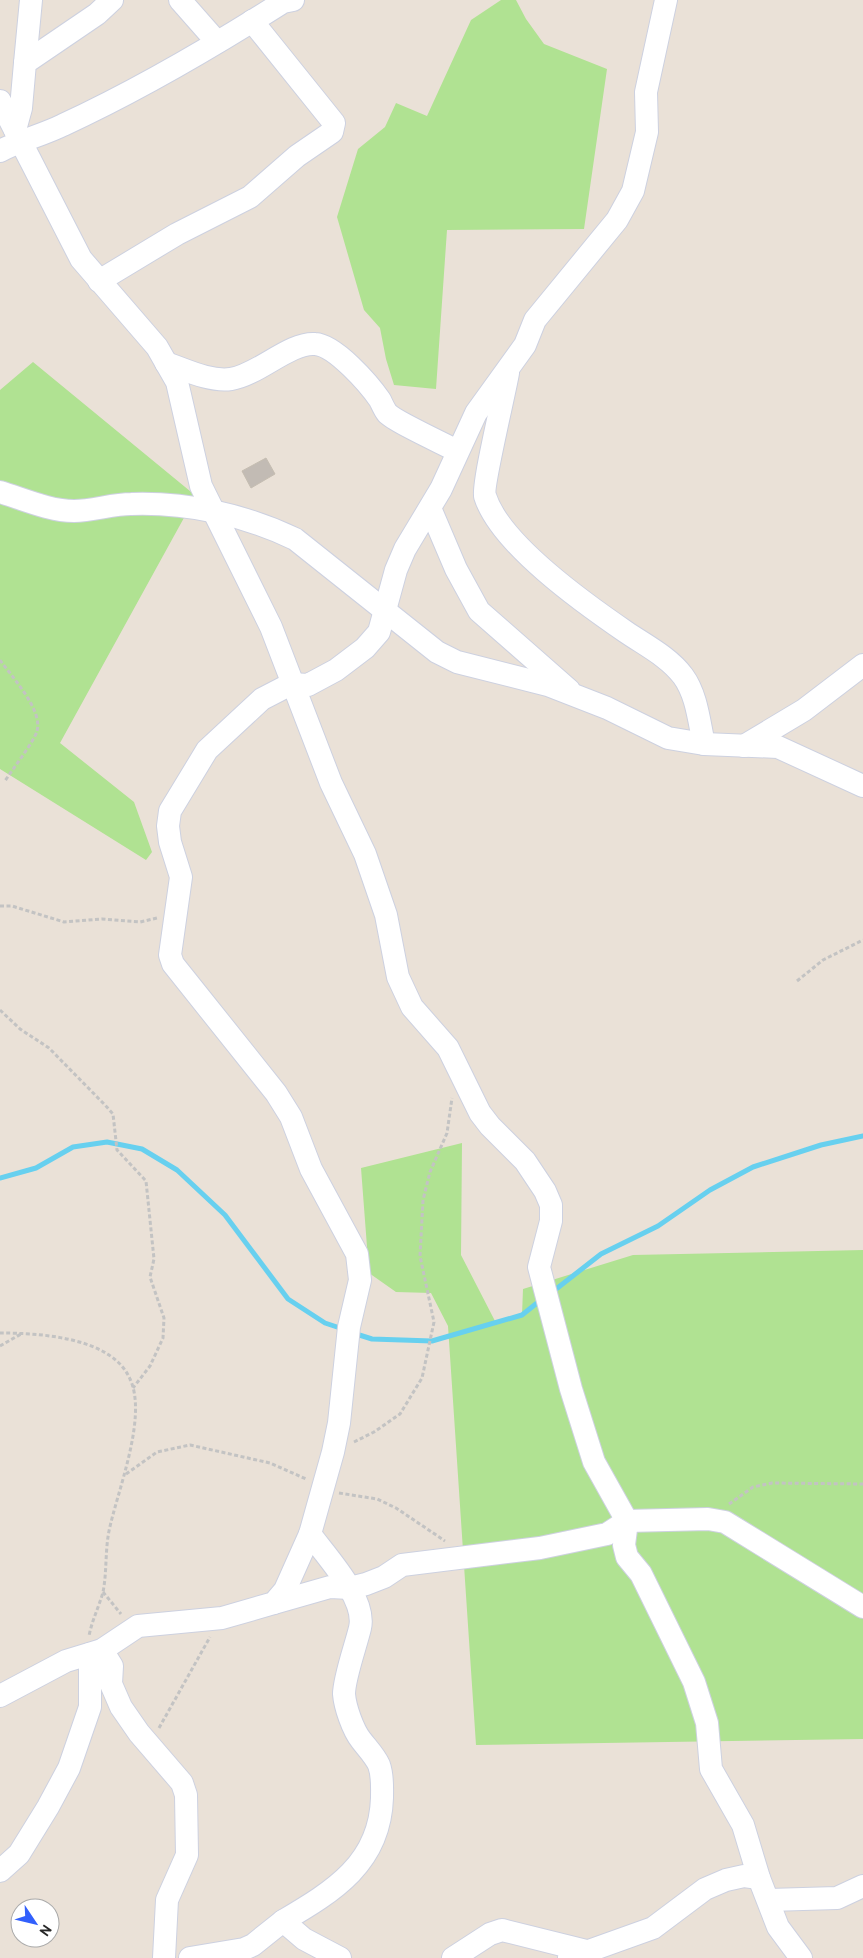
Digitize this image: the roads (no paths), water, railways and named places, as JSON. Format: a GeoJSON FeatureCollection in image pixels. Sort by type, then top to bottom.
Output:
{"type":"FeatureCollection","features":[{"type":"Feature","properties":{"kind":"street"},"geometry":{"type":"LineString","coordinates":[[18,135],[31,0]]}},
{"type":"Feature","properties":{"kind":"street"},"geometry":{"type":"LineString","coordinates":[[25,63],[97,14],[112,0]]}},
{"type":"Feature","properties":{"kind":"street"},"geometry":{"type":"LineString","coordinates":[[180,0],[217,42]]}},
{"type":"Feature","properties":{"kind":"street"},"geometry":{"type":"LineString","coordinates":[[0,151],[18,135],[62,126],[217,42],[283,2],[293,0]]}},
{"type":"Feature","properties":{"kind":"street"},"geometry":{"type":"LineString","coordinates":[[274,1603],[285,1590],[310,1534],[333,1452],[339,1423],[349,1327],[360,1280],[357,1254],[312,1169],[292,1117],[276,1093],[173,964],[170,955],[181,877],[170,842],[168,826],[170,811],[207,750],[262,699],[291,684],[308,684],[336,670],[365,648],[379,632],[402,556],[430,508],[476,413],[524,345],[535,320],[617,220],[632,191],[647,132],[646,92],[666,0]]}},
{"type":"Feature","properties":{"kind":"street"},"geometry":{"type":"LineString","coordinates":[[100,280],[177,234],[250,196],[297,156],[332,132],[334,123],[252,21]]}},
{"type":"Feature","properties":{"kind":"street"},"geometry":{"type":"LineString","coordinates":[[0,101],[81,258],[157,347],[176,382],[201,486],[271,627],[330,783],[365,854],[386,915],[398,977],[412,1006],[448,1048],[480,1112],[490,1126],[525,1161],[545,1191],[551,1206],[551,1220],[540,1267],[572,1389],[594,1462],[627,1521],[624,1545],[627,1556],[641,1574],[694,1682],[707,1723],[711,1769],[743,1825],[759,1878],[769,1900],[778,1928],[800,1958]]}},
{"type":"Feature","properties":{"kind":"street"},"geometry":{"type":"LineString","coordinates":[[166,363],[217,380],[232,379],[248,374],[293,350],[314,344],[328,348],[339,356],[379,399],[388,414],[457,450]]}},
{"type":"Feature","properties":{"kind":"street"},"geometry":{"type":"LineString","coordinates":[[510,365],[485,496],[497,518],[514,539],[553,578],[572,595],[664,657],[682,675],[693,694],[704,744]]}},
{"type":"Feature","properties":{"kind":"street"},"geometry":{"type":"LineString","coordinates":[[0,492],[74,511],[129,504],[167,504],[213,511],[273,529],[295,539],[437,652],[457,662],[548,685],[607,708],[668,738],[704,744],[778,747],[863,786]]}},
{"type":"Feature","properties":{"kind":"street"},"geometry":{"type":"LineString","coordinates":[[430,508],[456,569],[479,611],[554,675],[573,695]]}},
{"type":"Feature","properties":{"kind":"street"},"geometry":{"type":"LineString","coordinates":[[744,746],[804,710],[863,665]]}},
{"type":"Feature","properties":{"kind":"street"},"geometry":{"type":"LineString","coordinates":[[0,1696],[66,1661],[96,1652],[138,1626],[222,1618],[330,1587],[350,1588],[384,1577],[402,1565],[540,1548],[607,1534],[627,1521],[708,1519],[725,1522],[863,1608]]}},
{"type":"Feature","properties":{"kind":"street"},"geometry":{"type":"LineString","coordinates":[[190,1958],[244,1949],[253,1945],[283,1921],[313,1903],[356,1869],[379,1831],[382,1779],[378,1763],[360,1739],[351,1720],[344,1694],[361,1625],[360,1609],[350,1588],[310,1534]]}},
{"type":"Feature","properties":{"kind":"street"},"geometry":{"type":"LineString","coordinates":[[96,1652],[112,1666],[111,1684],[121,1707],[150,1746],[182,1783],[186,1795],[186,1855],[167,1900],[164,1958]]}},
{"type":"Feature","properties":{"kind":"street"},"geometry":{"type":"LineString","coordinates":[[0,1871],[19,1854],[48,1807],[68,1768],[90,1706],[96,1652]]}},
{"type":"Feature","properties":{"kind":"street"},"geometry":{"type":"LineString","coordinates":[[453,1958],[490,1934],[502,1930],[577,1954],[654,1928],[704,1889],[726,1880],[744,1876],[759,1878]]}},
{"type":"Feature","properties":{"kind":"street"},"geometry":{"type":"LineString","coordinates":[[769,1900],[837,1898],[863,1886]]}},
{"type":"Feature","properties":{"kind":"street"},"geometry":{"type":"LineString","coordinates":[[283,1921],[304,1939],[340,1958]]}},
{"type":"Feature","properties":{"kind":"waterway"},"geometry":{"type":"LineString","coordinates":[[551,1293],[601,1254],[658,1226],[710,1190],[753,1167],[821,1145],[863,1136]]}},
{"type":"Feature","properties":{"kind":"waterway"},"geometry":{"type":"LineString","coordinates":[[0,1178],[36,1168],[73,1147],[107,1142],[142,1149],[177,1170],[225,1215],[288,1299],[325,1323],[343,1329]]}},
{"type":"Feature","properties":{"kind":"waterway"},"geometry":{"type":"LineString","coordinates":[[353,1333],[372,1339],[432,1341],[522,1315],[542,1299]]}}]}
